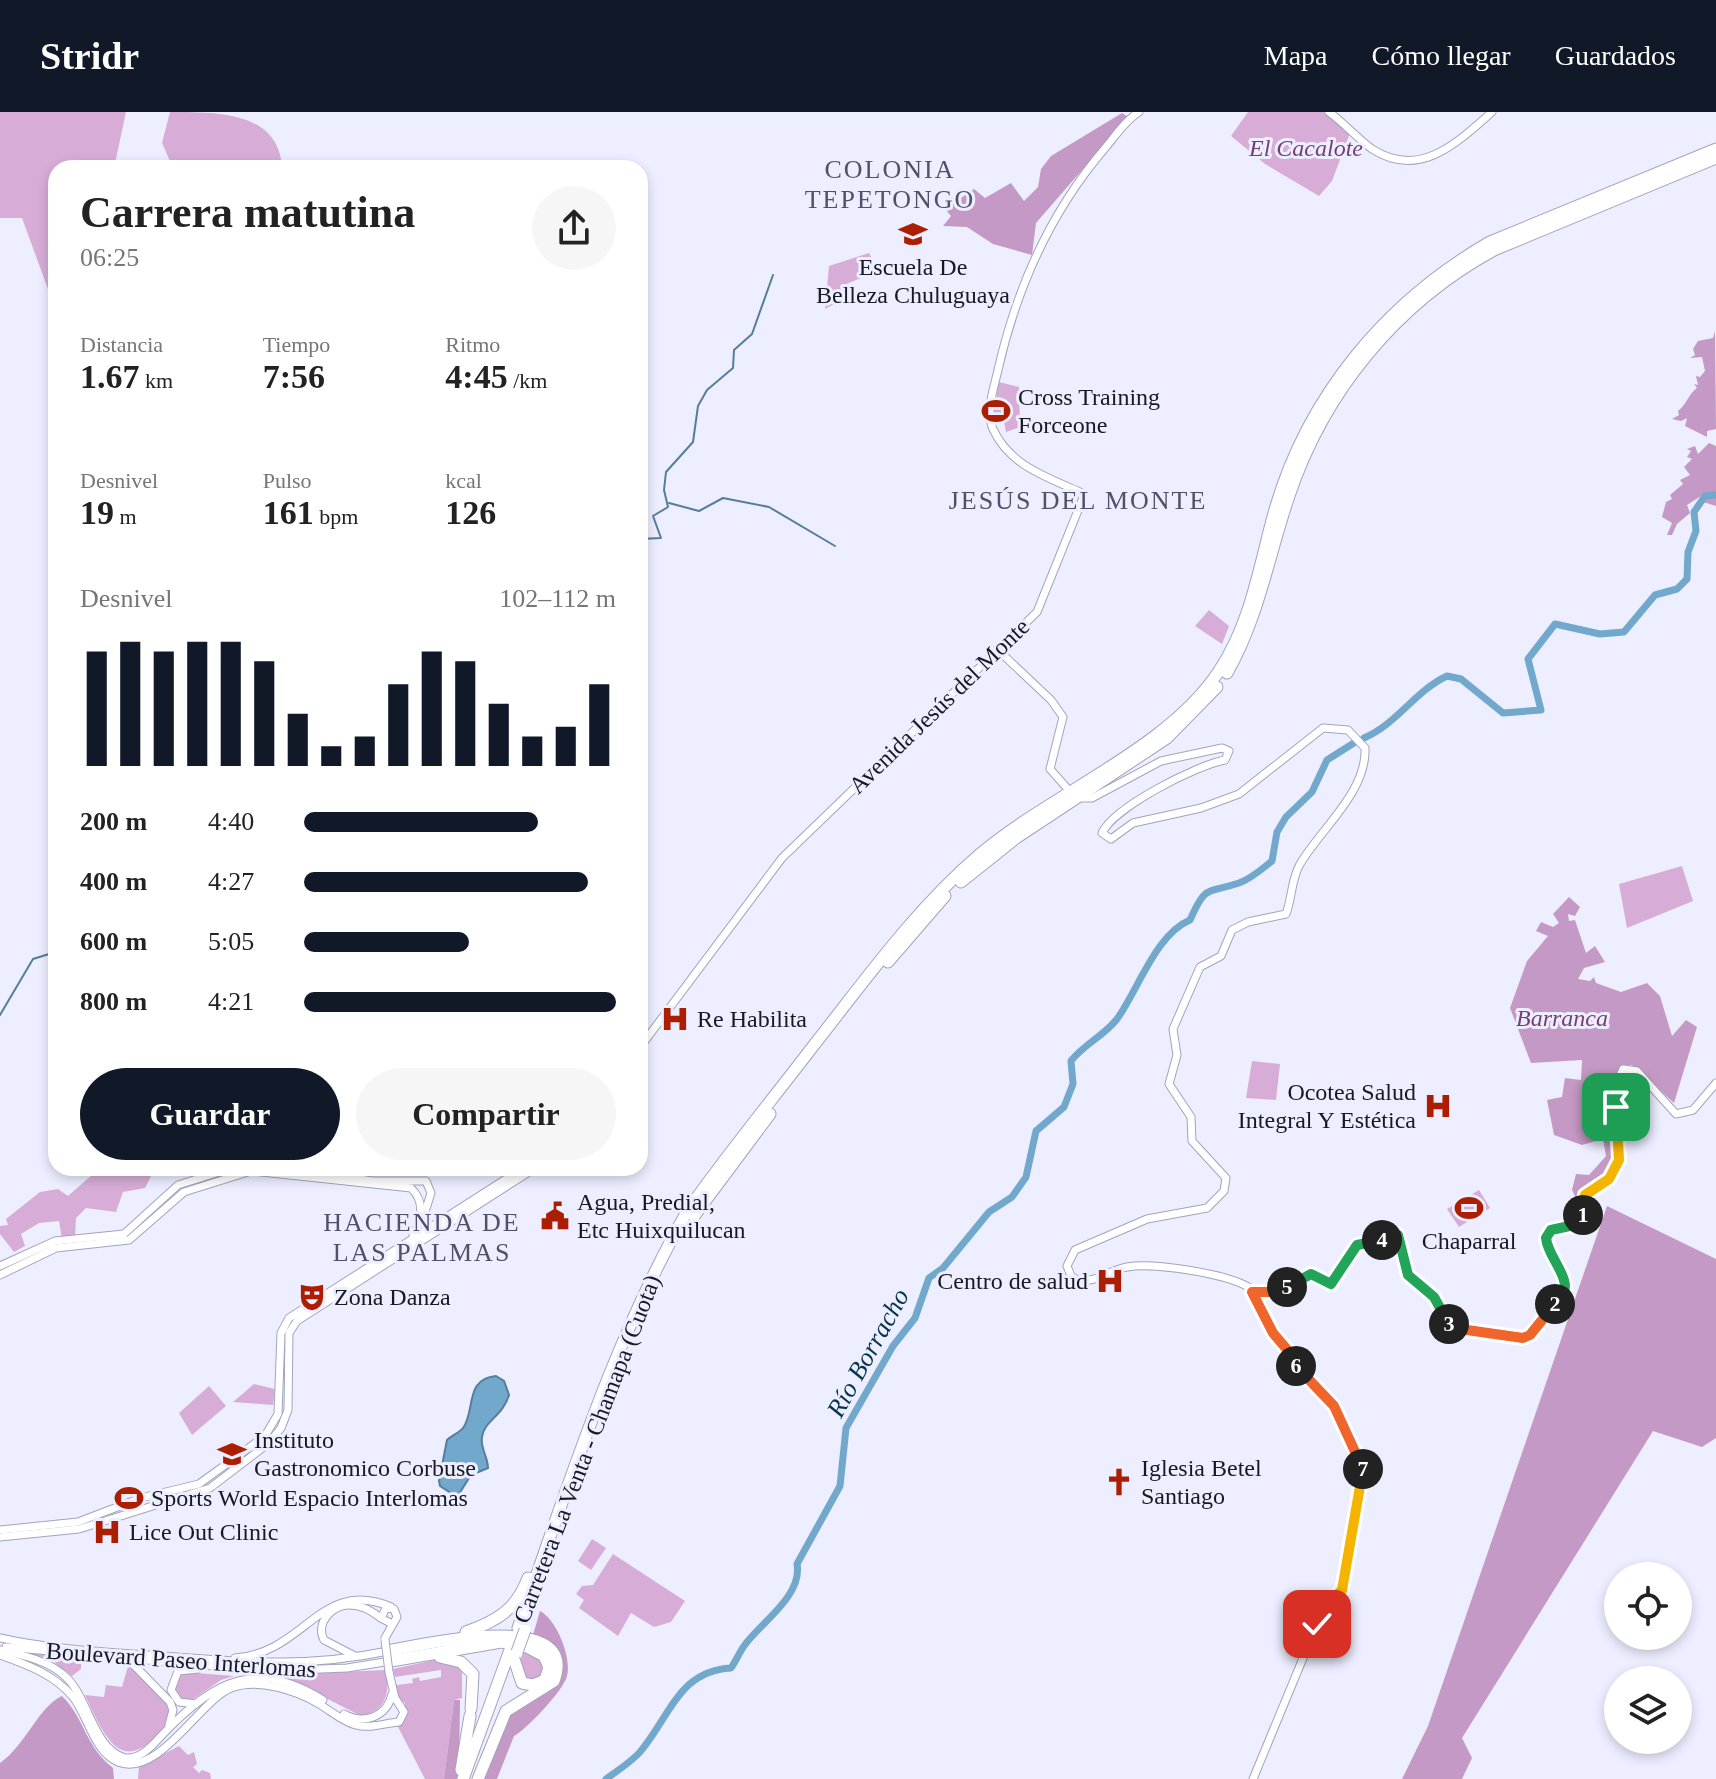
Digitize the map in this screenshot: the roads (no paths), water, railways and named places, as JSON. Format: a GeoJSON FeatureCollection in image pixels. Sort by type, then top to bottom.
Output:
{"type":"FeatureCollection","features":[{"type":"Feature","properties":{"kind":"highway","name":"Carretera La Venta - Chamapa (Cuota)"},"geometry":{"type":"LineString","coordinates":[[470,1779],[591,1430],[645,1290],[688,1210],[918,913],[979,855],[1161,730],[1200,697],[1220,671],[1249,609],[1290,469],[1311,425],[1359,349],[1414,293],[1457,261],[1490,242],[1716,149]]}},
{"type":"Feature","properties":{"kind":"highway","name":"Carretera La Venta - Chamapa (Cuota)"},"geometry":{"type":"LineString","coordinates":[[521,1629],[636,1330],[669,1257],[695,1214],[897,951],[951,890],[1016,838],[1167,738],[1208,700],[1227,674],[1252,622],[1288,497],[1312,441],[1334,400],[1368,352],[1419,300],[1475,260],[1523,235],[1716,158]]}},
{"type":"Feature","properties":{"kind":"highway"},"geometry":{"type":"LineString","coordinates":[[443,1641],[499,1619],[516,1605],[591,1430]]}},
{"type":"Feature","properties":{"kind":"highway"},"geometry":{"type":"LineString","coordinates":[[390,1643],[488,1635],[529,1639],[547,1648],[557,1663],[557,1674],[550,1686],[514,1703],[506,1711],[478,1779]]}},
{"type":"Feature","properties":{"kind":"highway"},"geometry":{"type":"LineString","coordinates":[[419,1655],[508,1642],[544,1656],[549,1667],[545,1680],[533,1685],[522,1683],[514,1653]]}},
{"type":"Feature","properties":{"kind":"highway"},"geometry":{"type":"LineString","coordinates":[[390,1643],[419,1655],[452,1659],[468,1667],[473,1674],[461,1779]]}},
{"type":"Feature","properties":{"kind":"highway","name":"Carretera La Venta - Chamapa (Cuota)"},"geometry":{"type":"LineString","coordinates":[[461,1779],[514,1653]]}},
{"type":"Feature","properties":{"kind":"main road","name":"Avenida Jesús del Monte"},"geometry":{"type":"LineString","coordinates":[[648,1035],[782,858],[1037,612],[1083,498],[1080,492],[1034,473],[1005,446],[993,430],[991,399],[1011,319],[1026,276],[1051,222],[1095,160],[1139,112]]}},
{"type":"Feature","properties":{"kind":"main road"},"geometry":{"type":"LineString","coordinates":[[1329,112],[1375,151],[1410,160],[1432,158],[1446,151],[1492,112]]}},
{"type":"Feature","properties":{"kind":"main road"},"geometry":{"type":"LineString","coordinates":[[997,649],[1051,700],[1063,717],[1050,769],[1066,787]]}},
{"type":"Feature","properties":{"kind":"main road"},"geometry":{"type":"LineString","coordinates":[[1079,798],[1092,798],[1175,756],[1222,748],[1229,751],[1225,760],[1209,763],[1187,774],[1105,827],[1102,837],[1111,839],[1133,823],[1166,818],[1239,794],[1323,728],[1348,730],[1364,744],[1365,760],[1348,796],[1296,873],[1286,914],[1248,922],[1232,930],[1221,956],[1200,967],[1173,1029],[1177,1055],[1169,1079],[1170,1090],[1191,1117],[1192,1141],[1227,1183],[1219,1198],[1207,1208],[1147,1219],[1102,1241],[1084,1245],[1071,1254],[1068,1272],[1074,1279],[1084,1282],[1130,1266],[1240,1282],[1252,1292],[1273,1333],[1296,1360],[1296,1366],[1334,1406],[1363,1468],[1341,1592],[1325,1605],[1253,1779]]}},
{"type":"Feature","properties":{"kind":"main road"},"geometry":{"type":"LineString","coordinates":[[1252,1292],[1273,1292],[1311,1274],[1331,1284],[1357,1245],[1368,1245],[1398,1235],[1408,1275],[1434,1297],[1453,1327],[1523,1338],[1530,1335],[1565,1293],[1563,1276],[1546,1244],[1551,1230],[1579,1224],[1585,1195],[1615,1172],[1621,1150],[1616,1107],[1623,1069],[1637,1071],[1676,1114],[1693,1110],[1716,1083]]}},
{"type":"Feature","properties":{"kind":"main road"},"geometry":{"type":"LineString","coordinates":[[0,1266],[55,1241],[124,1234],[178,1185],[207,1176]]}},
{"type":"Feature","properties":{"kind":"main road"},"geometry":{"type":"LineString","coordinates":[[0,1275],[56,1248],[129,1240],[175,1198],[194,1188],[237,1176]]}},
{"type":"Feature","properties":{"kind":"main road"},"geometry":{"type":"LineString","coordinates":[[324,1176],[411,1188],[420,1201],[421,1212],[411,1239]]}},
{"type":"Feature","properties":{"kind":"main road"},"geometry":{"type":"LineString","coordinates":[[328,1176],[428,1182],[431,1193],[423,1231]]}},
{"type":"Feature","properties":{"kind":"main road"},"geometry":{"type":"LineString","coordinates":[[0,1537],[79,1529],[205,1481],[265,1436],[278,1414],[281,1333],[289,1318],[510,1176]]}},
{"type":"Feature","properties":{"kind":"main road"},"geometry":{"type":"LineString","coordinates":[[0,1530],[78,1522],[154,1499],[210,1488],[276,1436],[288,1410],[289,1333],[297,1321],[523,1176]]}},
{"type":"Feature","properties":{"kind":"main road"},"geometry":{"type":"LineString","coordinates":[[213,1660],[267,1653],[291,1640],[330,1607],[345,1601],[361,1599],[391,1607],[397,1617],[390,1643],[391,1705],[385,1715],[393,1722]]}},
{"type":"Feature","properties":{"kind":"main road"},"geometry":{"type":"LineString","coordinates":[[357,1657],[328,1644],[321,1634],[322,1622],[334,1610],[349,1605],[365,1608],[381,1619],[390,1643]]}},
{"type":"Feature","properties":{"kind":"main road"},"geometry":{"type":"LineString","coordinates":[[390,1643],[381,1619],[382,1611],[391,1607]]}},
{"type":"Feature","properties":{"kind":"main road","name":"Boulevard Paseo Interlomas"},"geometry":{"type":"LineString","coordinates":[[0,1638],[73,1649],[293,1664],[357,1657],[390,1643]]}},
{"type":"Feature","properties":{"kind":"main road","name":"Boulevard Paseo Interlomas"},"geometry":{"type":"LineString","coordinates":[[0,1650],[292,1671],[363,1667],[390,1643]]}},
{"type":"Feature","properties":{"kind":"main road"},"geometry":{"type":"LineString","coordinates":[[0,1650],[34,1664],[53,1667],[115,1754],[138,1757],[222,1684],[247,1679],[296,1687],[354,1719],[374,1717],[391,1705]]}},
{"type":"Feature","properties":{"kind":"main road"},"geometry":{"type":"LineString","coordinates":[[127,1659],[146,1674],[170,1702],[173,1716],[167,1729]]}},
{"type":"Feature","properties":{"kind":"main road"},"geometry":{"type":"LineString","coordinates":[[209,1707],[199,1702],[175,1699],[171,1690],[175,1674],[181,1670],[228,1668]]}},
{"type":"Feature","properties":{"kind":"main road"},"geometry":{"type":"LineString","coordinates":[[69,1687],[102,1749],[113,1760],[135,1764],[166,1745],[233,1688],[274,1687],[303,1695],[356,1725],[399,1722],[404,1715],[391,1705]]}},
{"type":"Feature","properties":{"kind":"main road"},"geometry":{"type":"LineString","coordinates":[[160,1737],[166,1745]]}},
{"type":"Feature","properties":{"kind":"water"},"geometry":{"type":"Polygon","coordinates":[[[496,1376],[504,1381],[509,1395],[503,1408],[483,1431],[482,1445],[488,1468],[471,1475],[457,1497],[440,1486],[439,1481],[447,1440],[467,1421],[472,1396],[479,1383],[496,1376]]]}},
{"type":"Feature","properties":{"kind":"waterway"},"geometry":{"type":"LineString","coordinates":[[648,539],[661,538],[653,516],[668,507],[664,490],[666,472],[693,442],[698,406],[707,390],[733,368],[734,350],[752,334],[773,275]]}},
{"type":"Feature","properties":{"kind":"waterway","name":"Río Borracho"},"geometry":{"type":"LineString","coordinates":[[1364,738],[1386,725],[1425,690],[1447,676],[1461,679],[1503,713],[1541,710],[1528,659],[1555,624],[1600,634],[1624,632],[1655,595],[1677,589],[1687,579],[1688,552],[1696,531],[1694,512],[1705,496],[1716,495]]}},
{"type":"Feature","properties":{"kind":"waterway"},"geometry":{"type":"LineString","coordinates":[[669,503],[699,511],[723,498],[769,507],[835,546]]}},
{"type":"Feature","properties":{"kind":"waterway","name":"Río Borracho"},"geometry":{"type":"LineString","coordinates":[[606,1779],[640,1752],[687,1687],[699,1677],[731,1668],[751,1637],[787,1598],[797,1576],[797,1564],[840,1486],[846,1428],[893,1346],[915,1318],[929,1278],[943,1268],[989,1212],[1012,1197],[1026,1177],[1036,1131],[1064,1107],[1073,1084],[1071,1061],[1117,1019],[1157,950],[1167,937],[1190,920],[1204,895],[1243,881],[1272,861],[1277,832],[1286,817],[1312,792],[1327,760],[1357,741]]}},
{"type":"Feature","properties":{"kind":"waterway"},"geometry":{"type":"LineString","coordinates":[[0,1015],[33,959],[48,954]]}},
{"type":"Feature","properties":{"kind":"place","name":"Escuela De Belleza Chuluguaya"},"geometry":{"type":"Point","coordinates":[913,234]}},
{"type":"Feature","properties":{"kind":"place","name":"Cross Training Forceone"},"geometry":{"type":"Point","coordinates":[996,411]}},
{"type":"Feature","properties":{"kind":"place","name":"Re Habilita"},"geometry":{"type":"Point","coordinates":[675,1019]}},
{"type":"Feature","properties":{"kind":"place","name":"Ocotea Salud Integral Y Estética"},"geometry":{"type":"Point","coordinates":[1438,1106]}},
{"type":"Feature","properties":{"kind":"place","name":"Chaparral"},"geometry":{"type":"Point","coordinates":[1469,1208]}},
{"type":"Feature","properties":{"kind":"place","name":"Agua, Predial, Etc Huixquilucan"},"geometry":{"type":"Point","coordinates":[555,1216]}},
{"type":"Feature","properties":{"kind":"place","name":"Centro de salud"},"geometry":{"type":"Point","coordinates":[1110,1281]}},
{"type":"Feature","properties":{"kind":"place","name":"Zona Danza"},"geometry":{"type":"Point","coordinates":[312,1297]}},
{"type":"Feature","properties":{"kind":"place","name":"Instituto Gastronomico Corbuse"},"geometry":{"type":"Point","coordinates":[232,1454]}},
{"type":"Feature","properties":{"kind":"place","name":"Iglesia Betel Santiago"},"geometry":{"type":"Point","coordinates":[1119,1482]}},
{"type":"Feature","properties":{"kind":"place","name":"Sports World Espacio Interlomas"},"geometry":{"type":"Point","coordinates":[129,1498]}},
{"type":"Feature","properties":{"kind":"place","name":"Lice Out Clinic"},"geometry":{"type":"Point","coordinates":[107,1532]}},
{"type":"Feature","properties":{"kind":"district","name":"COLONIA TEPETONGO"},"geometry":{"type":"Point","coordinates":[890,184]}},
{"type":"Feature","properties":{"kind":"district","name":"JESÚS DEL MONTE"},"geometry":{"type":"Point","coordinates":[1078,500]}},
{"type":"Feature","properties":{"kind":"district","name":"HACIENDA DE LAS PALMAS"},"geometry":{"type":"Point","coordinates":[422,1237]}},
{"type":"Feature","properties":{"kind":"park label","name":"El Cacalote"},"geometry":{"type":"Point","coordinates":[1306,148]}},
{"type":"Feature","properties":{"kind":"park label","name":"Barranca"},"geometry":{"type":"Point","coordinates":[1562,1018]}}]}
